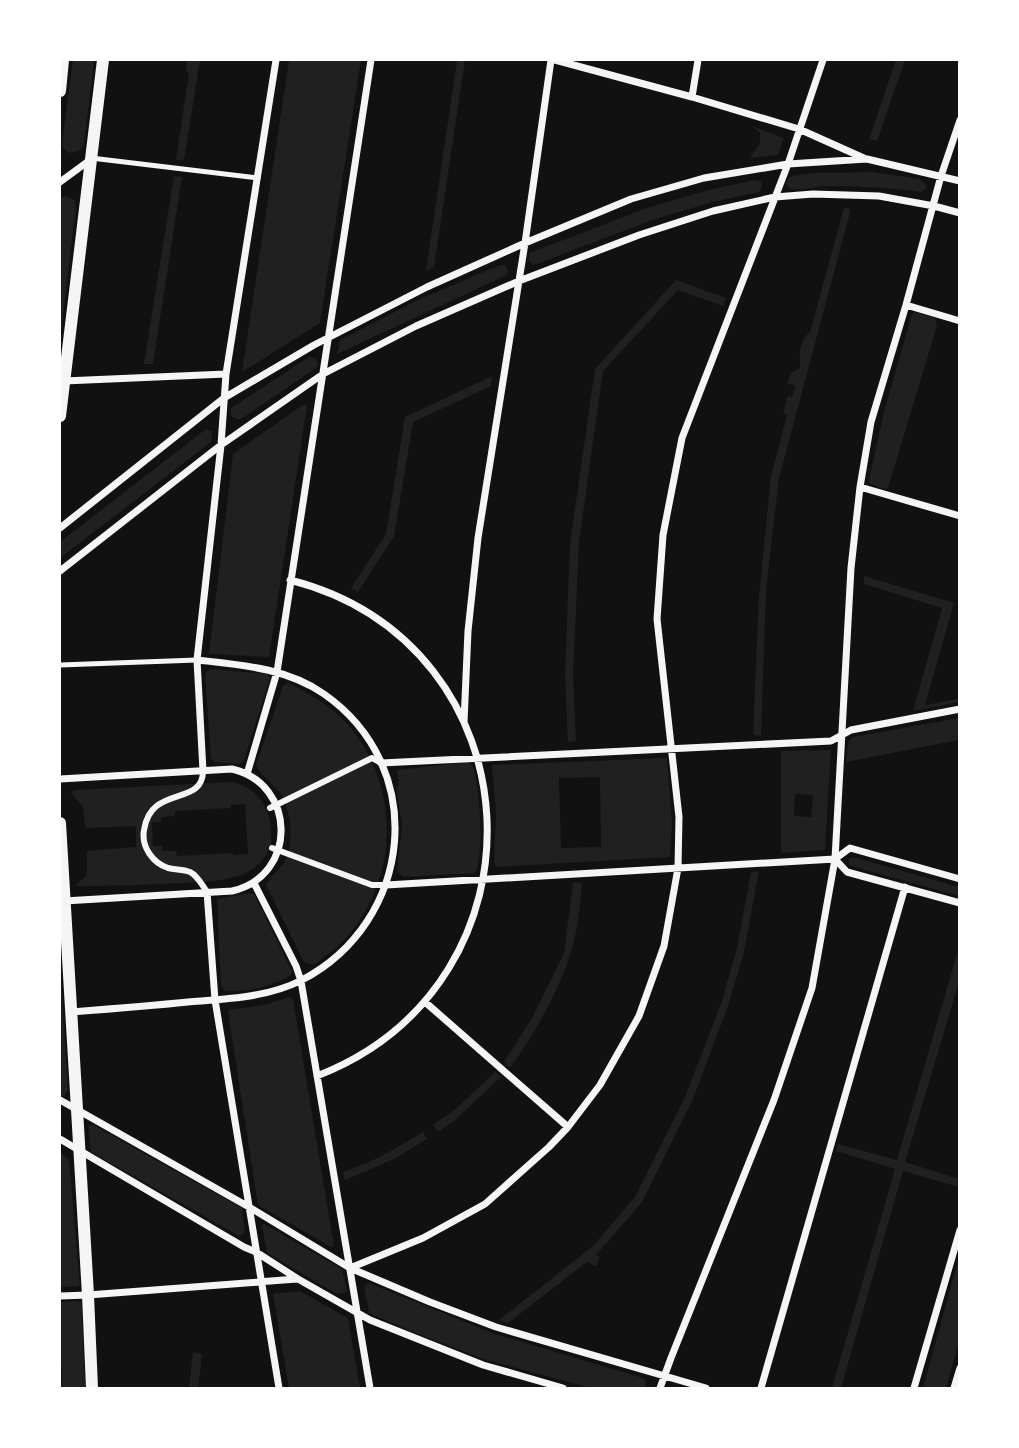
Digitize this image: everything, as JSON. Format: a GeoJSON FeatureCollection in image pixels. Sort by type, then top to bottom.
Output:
{"type":"FeatureCollection","features":[{"type":"Feature","properties":{"kind":"street"},"geometry":{"type":"LineString","coordinates":[[60,91],[63,60]]}},
{"type":"Feature","properties":{"kind":"street"},"geometry":{"type":"LineString","coordinates":[[60,416],[62,381],[103,60]]}},
{"type":"Feature","properties":{"kind":"street"},"geometry":{"type":"LineString","coordinates":[[276,60],[226,374],[198,660],[203,780],[196,789],[163,800],[152,810],[145,823],[143,835],[146,848],[158,863],[168,868],[188,871],[197,877],[207,892],[215,1000],[279,1388]]}},
{"type":"Feature","properties":{"kind":"street"},"geometry":{"type":"LineString","coordinates":[[247,774],[277,672],[371,60]]}},
{"type":"Feature","properties":{"kind":"street"},"geometry":{"type":"LineString","coordinates":[[464,722],[468,631],[478,538],[553,60],[799,129],[867,159],[960,181]]}},
{"type":"Feature","properties":{"kind":"street"},"geometry":{"type":"LineString","coordinates":[[692,97],[698,60]]}},
{"type":"Feature","properties":{"kind":"street"},"geometry":{"type":"LineString","coordinates":[[350,1268],[423,1238],[485,1204],[568,1127],[600,1085],[639,1016],[664,946],[678,868],[679,817],[657,619],[663,535],[682,438],[788,164],[823,60]]}},
{"type":"Feature","properties":{"kind":"street"},"geometry":{"type":"LineString","coordinates":[[660,1388],[774,1100],[812,988],[835,859],[851,576],[870,422],[960,120]]}},
{"type":"Feature","properties":{"kind":"street"},"geometry":{"type":"LineString","coordinates":[[60,182],[92,158]]}},
{"type":"Feature","properties":{"kind":"street"},"geometry":{"type":"LineString","coordinates":[[60,528],[225,398],[329,336],[427,287],[631,199],[705,178],[788,164],[867,159]]}},
{"type":"Feature","properties":{"kind":"street"},"geometry":{"type":"LineString","coordinates":[[60,571],[221,444],[323,374],[416,326],[519,281],[639,234],[713,211],[775,197],[813,194],[879,196],[934,206],[960,214]]}},
{"type":"Feature","properties":{"kind":"street"},"geometry":{"type":"LineString","coordinates":[[906,305],[960,321]]}},
{"type":"Feature","properties":{"kind":"street"},"geometry":{"type":"LineString","coordinates":[[62,381],[226,374]]}},
{"type":"Feature","properties":{"kind":"street"},"geometry":{"type":"LineString","coordinates":[[860,487],[960,516]]}},
{"type":"Feature","properties":{"kind":"street"},"geometry":{"type":"LineString","coordinates":[[290,580],[321,589],[347,601],[386,625],[425,661],[464,722],[478,758],[487,804],[484,880],[478,905],[456,958],[425,1002],[396,1030],[356,1058],[317,1076]]}},
{"type":"Feature","properties":{"kind":"street"},"geometry":{"type":"LineString","coordinates":[[71,1013],[259,994],[301,981],[331,962],[359,935],[386,886],[396,829],[393,804],[381,763],[360,727],[324,694],[303,682],[256,667],[198,660]]}},
{"type":"Feature","properties":{"kind":"street"},"geometry":{"type":"LineString","coordinates":[[273,806],[372,758],[381,763],[831,741],[851,730],[960,709]]}},
{"type":"Feature","properties":{"kind":"street"},"geometry":{"type":"LineString","coordinates":[[60,779],[232,769],[247,774],[264,787],[281,823],[281,837],[275,850],[274,862],[254,883],[243,888],[232,891],[64,901]]}},
{"type":"Feature","properties":{"kind":"street"},"geometry":{"type":"LineString","coordinates":[[60,823],[63,934],[71,1013],[92,1388]]}},
{"type":"Feature","properties":{"kind":"street"},"geometry":{"type":"LineString","coordinates":[[275,850],[372,885],[386,886],[835,859],[850,848],[960,879]]}},
{"type":"Feature","properties":{"kind":"street"},"geometry":{"type":"LineString","coordinates":[[835,859],[847,872],[960,904]]}},
{"type":"Feature","properties":{"kind":"street"},"geometry":{"type":"LineString","coordinates":[[254,883],[301,981],[370,1388]]}},
{"type":"Feature","properties":{"kind":"street"},"geometry":{"type":"LineString","coordinates":[[761,1388],[905,887]]}},
{"type":"Feature","properties":{"kind":"street"},"geometry":{"type":"LineString","coordinates":[[425,1002],[568,1127]]}},
{"type":"Feature","properties":{"kind":"street"},"geometry":{"type":"LineString","coordinates":[[60,1100],[249,1207],[350,1268],[496,1327],[706,1388]]}},
{"type":"Feature","properties":{"kind":"street"},"geometry":{"type":"LineString","coordinates":[[60,1139],[358,1314],[483,1365],[563,1388]]}},
{"type":"Feature","properties":{"kind":"street"},"geometry":{"type":"LineString","coordinates":[[914,1388],[960,1230]]}},
{"type":"Feature","properties":{"kind":"street"},"geometry":{"type":"LineString","coordinates":[[60,1296],[298,1279]]}},
{"type":"Feature","properties":{"kind":"street"},"geometry":{"type":"LineString","coordinates":[[954,1388],[960,1368]]}},
{"type":"Feature","properties":{"kind":"lane"},"geometry":{"type":"LineString","coordinates":[[92,158],[258,178]]}},
{"type":"Feature","properties":{"kind":"lane"},"geometry":{"type":"LineString","coordinates":[[60,665],[198,660]]}},
{"type":"Feature","properties":{"kind":"shaded area"},"geometry":{"type":"Polygon","coordinates":[[[73,60],[94,60],[84,145],[80,151],[69,153],[63,148],[62,142],[73,60]]]}},
{"type":"Feature","properties":{"kind":"shaded area"},"geometry":{"type":"Polygon","coordinates":[[[187,60],[200,60],[184,160],[176,160],[189,73],[186,70],[187,60]]]}},
{"type":"Feature","properties":{"kind":"shaded area"},"geometry":{"type":"Polygon","coordinates":[[[289,60],[361,60],[320,323],[242,372],[289,60]]]}},
{"type":"Feature","properties":{"kind":"shaded area"},"geometry":{"type":"Polygon","coordinates":[[[457,60],[465,60],[434,267],[426,271],[457,60]]]}},
{"type":"Feature","properties":{"kind":"shaded area"},"geometry":{"type":"Polygon","coordinates":[[[896,60],[905,60],[877,141],[869,139],[896,60]]]}},
{"type":"Feature","properties":{"kind":"shaded area"},"geometry":{"type":"Polygon","coordinates":[[[752,126],[784,138],[778,155],[750,158],[760,143],[760,133],[752,126]]]}},
{"type":"Feature","properties":{"kind":"shaded area"},"geometry":{"type":"Polygon","coordinates":[[[872,172],[920,179],[927,186],[922,192],[839,186],[798,189],[789,188],[786,183],[792,176],[814,173],[872,172]]]}},
{"type":"Feature","properties":{"kind":"shaded area"},"geometry":{"type":"Polygon","coordinates":[[[174,176],[182,177],[153,364],[144,364],[174,176]]]}},
{"type":"Feature","properties":{"kind":"shaded area"},"geometry":{"type":"Polygon","coordinates":[[[755,180],[761,182],[759,192],[658,218],[534,265],[529,261],[529,253],[647,208],[708,190],[755,180]]]}},
{"type":"Feature","properties":{"kind":"shaded area"},"geometry":{"type":"Polygon","coordinates":[[[65,196],[75,200],[76,206],[60,341],[60,198],[65,196]]]}},
{"type":"Feature","properties":{"kind":"shaded area"},"geometry":{"type":"Polygon","coordinates":[[[844,208],[851,209],[779,478],[766,590],[761,736],[753,735],[759,596],[771,476],[787,415],[783,413],[788,396],[792,397],[795,386],[787,383],[791,373],[800,368],[802,344],[810,332],[844,208]]]}},
{"type":"Feature","properties":{"kind":"shaded area"},"geometry":{"type":"Polygon","coordinates":[[[505,265],[507,275],[337,354],[340,340],[420,299],[505,265]]]}},
{"type":"Feature","properties":{"kind":"shaded area"},"geometry":{"type":"Polygon","coordinates":[[[676,280],[726,298],[723,306],[678,290],[603,371],[579,542],[573,675],[576,741],[568,742],[565,675],[570,544],[595,369],[676,280]]]}},
{"type":"Feature","properties":{"kind":"shaded area"},"geometry":{"type":"Polygon","coordinates":[[[914,312],[935,318],[937,326],[888,488],[885,489],[870,484],[869,479],[885,408],[914,312]]]}},
{"type":"Feature","properties":{"kind":"shaded area"},"geometry":{"type":"Polygon","coordinates":[[[309,357],[315,358],[318,363],[316,368],[241,419],[231,416],[231,408],[309,357]]]}},
{"type":"Feature","properties":{"kind":"shaded area"},"geometry":{"type":"Polygon","coordinates":[[[492,376],[491,386],[413,422],[394,536],[358,592],[351,588],[386,534],[405,417],[492,376]]]}},
{"type":"Feature","properties":{"kind":"shaded area"},"geometry":{"type":"Polygon","coordinates":[[[304,404],[307,406],[269,657],[209,654],[233,454],[304,404]]]}},
{"type":"Feature","properties":{"kind":"shaded area"},"geometry":{"type":"Polygon","coordinates":[[[206,429],[212,431],[211,442],[60,558],[60,542],[206,429]]]}},
{"type":"Feature","properties":{"kind":"shaded area"},"geometry":{"type":"Polygon","coordinates":[[[864,576],[954,603],[925,705],[959,699],[959,702],[913,711],[942,608],[864,584],[864,576]]]}},
{"type":"Feature","properties":{"kind":"shaded area"},"geometry":{"type":"Polygon","coordinates":[[[212,669],[268,674],[270,678],[244,761],[239,764],[214,762],[211,758],[205,675],[212,669]]]}},
{"type":"Feature","properties":{"kind":"shaded area"},"geometry":{"type":"Polygon","coordinates":[[[288,683],[321,702],[349,726],[366,750],[378,776],[385,804],[387,832],[384,861],[376,888],[363,914],[346,938],[313,965],[304,962],[266,885],[286,859],[290,844],[290,826],[281,794],[256,765],[283,686],[288,683]]]}},
{"type":"Feature","properties":{"kind":"shaded area"},"geometry":{"type":"Polygon","coordinates":[[[959,718],[959,740],[846,762],[848,742],[853,737],[959,718]]]}},
{"type":"Feature","properties":{"kind":"shaded area"},"geometry":{"type":"Polygon","coordinates":[[[831,750],[825,850],[781,853],[781,751],[831,750]],[[795,794],[794,816],[811,817],[813,795],[795,794]]]}},
{"type":"Feature","properties":{"kind":"shaded area"},"geometry":{"type":"Polygon","coordinates":[[[667,758],[672,823],[670,857],[497,867],[494,862],[496,814],[492,765],[667,758]],[[600,777],[559,778],[561,848],[601,847],[600,777]]]}},
{"type":"Feature","properties":{"kind":"shaded area"},"geometry":{"type":"Polygon","coordinates":[[[467,762],[472,765],[478,787],[480,853],[475,873],[404,877],[397,872],[402,825],[396,786],[399,785],[397,770],[467,762]]]}},
{"type":"Feature","properties":{"kind":"shaded area"},"geometry":{"type":"Polygon","coordinates":[[[230,782],[240,784],[255,793],[266,808],[271,826],[271,846],[255,867],[227,879],[170,884],[75,886],[87,875],[87,851],[136,847],[136,826],[85,828],[83,806],[71,793],[74,790],[230,782]],[[245,804],[231,805],[231,808],[175,811],[175,816],[161,817],[161,822],[152,823],[153,846],[162,846],[162,851],[176,851],[177,856],[248,854],[245,804]]]}},
{"type":"Feature","properties":{"kind":"shaded area"},"geometry":{"type":"Polygon","coordinates":[[[853,857],[959,887],[959,896],[851,866],[849,859],[853,857]]]}},
{"type":"Feature","properties":{"kind":"shaded area"},"geometry":{"type":"Polygon","coordinates":[[[759,871],[744,952],[728,1006],[693,1099],[642,1202],[596,1255],[600,1257],[596,1266],[587,1262],[508,1323],[499,1320],[593,1246],[635,1197],[685,1097],[721,1004],[737,948],[751,872],[759,871]]]}},
{"type":"Feature","properties":{"kind":"shaded area"},"geometry":{"type":"Polygon","coordinates":[[[582,882],[575,935],[566,967],[545,1012],[510,1068],[504,1062],[532,1018],[564,953],[573,883],[582,882]]]}},
{"type":"Feature","properties":{"kind":"shaded area"},"geometry":{"type":"Polygon","coordinates":[[[254,894],[292,971],[291,975],[259,988],[225,991],[221,986],[217,899],[254,894]]]}},
{"type":"Feature","properties":{"kind":"shaded area"},"geometry":{"type":"Polygon","coordinates":[[[959,947],[959,982],[905,1162],[959,1179],[959,1187],[903,1171],[841,1388],[832,1388],[895,1169],[836,1151],[838,1144],[897,1160],[959,947]]]}},
{"type":"Feature","properties":{"kind":"shaded area"},"geometry":{"type":"Polygon","coordinates":[[[60,964],[68,1090],[65,1095],[60,1096],[60,964]]]}},
{"type":"Feature","properties":{"kind":"shaded area"},"geometry":{"type":"Polygon","coordinates":[[[290,997],[293,999],[334,1246],[331,1247],[258,1205],[228,1012],[290,997]]]}},
{"type":"Feature","properties":{"kind":"shaded area"},"geometry":{"type":"Polygon","coordinates":[[[495,1072],[501,1077],[454,1121],[438,1132],[433,1125],[457,1108],[495,1072]]]}},
{"type":"Feature","properties":{"kind":"shaded area"},"geometry":{"type":"Polygon","coordinates":[[[93,1125],[242,1208],[245,1232],[239,1236],[91,1152],[88,1126],[93,1125]]]}},
{"type":"Feature","properties":{"kind":"shaded area"},"geometry":{"type":"Polygon","coordinates":[[[423,1132],[427,1139],[394,1159],[345,1180],[343,1172],[365,1164],[423,1132]]]}},
{"type":"Feature","properties":{"kind":"shaded area"},"geometry":{"type":"Polygon","coordinates":[[[60,1153],[68,1158],[70,1170],[80,1286],[60,1286],[60,1153]]]}},
{"type":"Feature","properties":{"kind":"shaded area"},"geometry":{"type":"Polygon","coordinates":[[[264,1224],[342,1269],[347,1292],[337,1294],[267,1253],[264,1224]]]}},
{"type":"Feature","properties":{"kind":"shaded area"},"geometry":{"type":"Polygon","coordinates":[[[959,1257],[959,1342],[946,1388],[923,1388],[959,1257]]]}},
{"type":"Feature","properties":{"kind":"shaded area"},"geometry":{"type":"Polygon","coordinates":[[[369,1283],[495,1334],[643,1378],[646,1382],[645,1388],[591,1388],[487,1360],[418,1334],[369,1313],[364,1286],[369,1283]]]}},
{"type":"Feature","properties":{"kind":"shaded area"},"geometry":{"type":"Polygon","coordinates":[[[300,1291],[348,1318],[360,1388],[289,1388],[273,1294],[300,1291]]]}},
{"type":"Feature","properties":{"kind":"shaded area"},"geometry":{"type":"Polygon","coordinates":[[[77,1301],[81,1303],[85,1388],[62,1388],[60,1304],[77,1301]]]}},
{"type":"Feature","properties":{"kind":"shaded area"},"geometry":{"type":"Polygon","coordinates":[[[193,1352],[202,1354],[198,1388],[189,1388],[193,1352]]]}}]}
